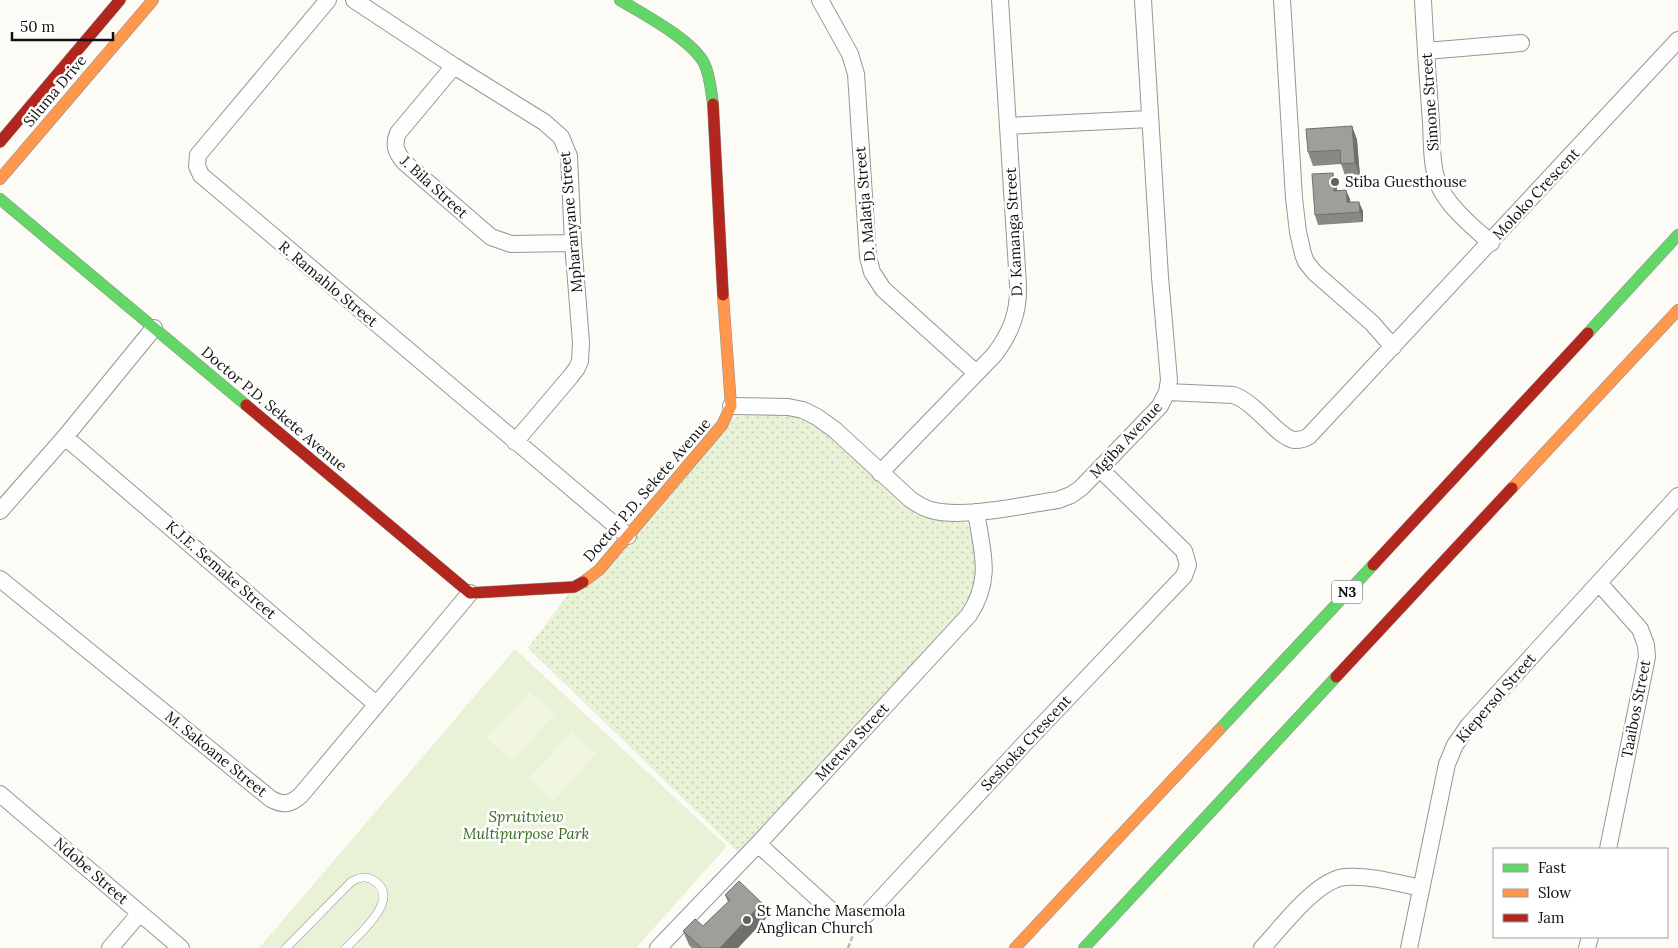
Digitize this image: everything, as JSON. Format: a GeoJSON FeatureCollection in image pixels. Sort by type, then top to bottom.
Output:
{"type":"FeatureCollection","features":[{"type":"Feature","properties":{"kind":"main road","name":"Siluma Drive"},"geometry":{"type":"LineString","coordinates":[[0,142],[120,0]]}},
{"type":"Feature","properties":{"kind":"main road","name":"Siluma Drive"},"geometry":{"type":"LineString","coordinates":[[0,180],[153,0]]}},
{"type":"Feature","properties":{"kind":"main road"},"geometry":{"type":"LineString","coordinates":[[620,0],[686,43],[704,62],[707,70],[712,97],[719,242],[731,406]]}},
{"type":"Feature","properties":{"kind":"main road","name":"Doctor P.D. Sekete Avenue"},"geometry":{"type":"LineString","coordinates":[[0,199],[470,593],[574,587],[582,584],[599,570],[722,425],[731,406]]}},
{"type":"Feature","properties":{"kind":"main road","name":"N3"},"geometry":{"type":"LineString","coordinates":[[1015,948],[1390,547],[1678,235]]}},
{"type":"Feature","properties":{"kind":"main road"},"geometry":{"type":"LineString","coordinates":[[1084,948],[1678,310]]}},
{"type":"Feature","properties":{"kind":"street","name":"R. Ramahlo Street"},"geometry":{"type":"LineString","coordinates":[[328,0],[198,155],[198,170],[205,179],[628,536]]}},
{"type":"Feature","properties":{"kind":"street","name":"Mpharanyane Street"},"geometry":{"type":"LineString","coordinates":[[354,0],[454,66],[544,122],[561,138],[569,156],[573,243],[581,342],[580,361],[571,376],[515,442]]}},
{"type":"Feature","properties":{"kind":"street","name":"D. Malatja Street"},"geometry":{"type":"LineString","coordinates":[[820,0],[850,54],[856,74],[868,257],[872,272],[883,290],[975,372]]}},
{"type":"Feature","properties":{"kind":"street","name":"D. Kamanga Street"},"geometry":{"type":"LineString","coordinates":[[880,473],[975,372],[994,355],[1013,324],[1018,300],[1000,0]]}},
{"type":"Feature","properties":{"kind":"street","name":"Mgiba Avenue"},"geometry":{"type":"LineString","coordinates":[[731,406],[788,407],[803,410],[817,417],[919,506],[931,510],[976,512],[1064,498],[1081,488],[1155,412],[1168,392],[1168,361],[1160,277],[1143,0]]}},
{"type":"Feature","properties":{"kind":"street"},"geometry":{"type":"LineString","coordinates":[[1282,0],[1294,198],[1302,254],[1315,273],[1372,323],[1393,347]]}},
{"type":"Feature","properties":{"kind":"street","name":"Simone Street"},"geometry":{"type":"LineString","coordinates":[[1423,0],[1436,177],[1447,199],[1462,217],[1491,243]]}},
{"type":"Feature","properties":{"kind":"street","name":"Moloko Crescent"},"geometry":{"type":"LineString","coordinates":[[1168,392],[1220,393],[1238,397],[1251,405],[1285,435],[1294,440],[1303,439],[1313,433],[1678,40]]}},
{"type":"Feature","properties":{"kind":"street"},"geometry":{"type":"LineString","coordinates":[[1426,51],[1521,43]]}},
{"type":"Feature","properties":{"kind":"street","name":"J. Bila Street"},"geometry":{"type":"LineString","coordinates":[[454,66],[398,133],[395,140],[397,154],[491,237],[511,244],[573,243]]}},
{"type":"Feature","properties":{"kind":"street"},"geometry":{"type":"LineString","coordinates":[[1008,126],[1150,118]]}},
{"type":"Feature","properties":{"kind":"street"},"geometry":{"type":"LineString","coordinates":[[0,511],[65,437],[154,328]]}},
{"type":"Feature","properties":{"kind":"street","name":"K.J.E. Semake Street"},"geometry":{"type":"LineString","coordinates":[[65,437],[376,704]]}},
{"type":"Feature","properties":{"kind":"street","name":"Seshoka Crescent"},"geometry":{"type":"LineString","coordinates":[[758,844],[836,915],[843,920],[851,922],[860,920],[1181,580],[1187,570],[1188,561],[1184,551],[1100,469]]}},
{"type":"Feature","properties":{"kind":"street","name":"Kiepersol Street"},"geometry":{"type":"LineString","coordinates":[[1409,948],[1447,764],[1455,745],[1468,725],[1678,496]]}},
{"type":"Feature","properties":{"kind":"street","name":"Mtetwa Street"},"geometry":{"type":"LineString","coordinates":[[660,947],[758,844],[969,615],[981,593],[984,568],[976,512]]}},
{"type":"Feature","properties":{"kind":"street","name":"M. Sakoane Street"},"geometry":{"type":"LineString","coordinates":[[0,579],[272,800],[280,804],[288,804],[302,795],[470,593]]}},
{"type":"Feature","properties":{"kind":"street","name":"Taaibos Street"},"geometry":{"type":"LineString","coordinates":[[1599,583],[1640,629],[1646,645],[1647,657],[1608,848]]}},
{"type":"Feature","properties":{"kind":"street","name":"Ndobe Street"},"geometry":{"type":"LineString","coordinates":[[0,794],[181,948]]}},
{"type":"Feature","properties":{"kind":"street"},"geometry":{"type":"LineString","coordinates":[[1262,948],[1311,895],[1325,884],[1335,880],[1344,877],[1368,878],[1421,888]]}},
{"type":"Feature","properties":{"kind":"street"},"geometry":{"type":"LineString","coordinates":[[110,948],[140,913]]}},
{"type":"Feature","properties":{"kind":"lane"},"geometry":{"type":"LineString","coordinates":[[286,948],[351,882],[362,877],[369,878],[375,881],[383,892],[384,900],[382,907],[346,948]]}},
{"type":"Feature","properties":{"kind":"green space"},"geometry":{"type":"Polygon","coordinates":[[[746,415],[793,415],[811,420],[916,515],[937,520],[967,523],[974,546],[976,580],[970,603],[739,853],[528,648],[567,596],[735,417],[746,415]]]}},
{"type":"Feature","properties":{"kind":"green space","name":"Spruitview Multipurpose Park"},"geometry":{"type":"Polygon","coordinates":[[[515,649],[727,846],[636,948],[259,948],[515,649]]]}},
{"type":"Feature","properties":{"kind":"green space"},"geometry":{"type":"Polygon","coordinates":[[[530,692],[555,714],[512,761],[487,738],[530,692]]]}},
{"type":"Feature","properties":{"kind":"green space"},"geometry":{"type":"Polygon","coordinates":[[[572,732],[596,754],[553,801],[529,778],[572,732]]]}},
{"type":"Feature","properties":{"kind":"building"},"geometry":{"type":"Polygon","coordinates":[[[1352,126],[1355,163],[1341,164],[1340,150],[1308,152],[1306,129],[1352,126]]]}},
{"type":"Feature","properties":{"kind":"building"},"geometry":{"type":"Polygon","coordinates":[[[1333,173],[1334,191],[1346,190],[1347,202],[1359,202],[1360,212],[1315,215],[1312,174],[1333,173]]]}},
{"type":"Feature","properties":{"kind":"building"},"geometry":{"type":"Polygon","coordinates":[[[739,881],[762,903],[720,948],[702,948],[683,931],[695,919],[703,926],[730,900],[725,895],[739,881]]]}},
{"type":"Feature","properties":{"kind":"traffic: fast"},"geometry":{"type":"LineString","coordinates":[[620,0],[678,36],[698,54],[708,72],[713,104]]}},
{"type":"Feature","properties":{"kind":"traffic: fast"},"geometry":{"type":"LineString","coordinates":[[0,199],[246,405]]}},
{"type":"Feature","properties":{"kind":"traffic: fast"},"geometry":{"type":"LineString","coordinates":[[1588,333],[1678,235]]}},
{"type":"Feature","properties":{"kind":"traffic: fast"},"geometry":{"type":"LineString","coordinates":[[1219,730],[1373,565]]}},
{"type":"Feature","properties":{"kind":"traffic: fast"},"geometry":{"type":"LineString","coordinates":[[1084,948],[1336,677]]}},
{"type":"Feature","properties":{"kind":"traffic: slow"},"geometry":{"type":"LineString","coordinates":[[0,179],[153,0]]}},
{"type":"Feature","properties":{"kind":"traffic: slow"},"geometry":{"type":"LineString","coordinates":[[583,582],[599,570],[722,425],[731,406],[723,295]]}},
{"type":"Feature","properties":{"kind":"traffic: slow"},"geometry":{"type":"LineString","coordinates":[[1512,488],[1678,310]]}},
{"type":"Feature","properties":{"kind":"traffic: slow"},"geometry":{"type":"LineString","coordinates":[[1015,948],[1219,730]]}},
{"type":"Feature","properties":{"kind":"traffic: jam"},"geometry":{"type":"LineString","coordinates":[[0,142],[120,0]]}},
{"type":"Feature","properties":{"kind":"traffic: jam"},"geometry":{"type":"LineString","coordinates":[[713,104],[723,295]]}},
{"type":"Feature","properties":{"kind":"traffic: jam"},"geometry":{"type":"LineString","coordinates":[[1373,565],[1588,333]]}},
{"type":"Feature","properties":{"kind":"traffic: jam"},"geometry":{"type":"LineString","coordinates":[[246,405],[470,593],[574,587],[583,582]]}},
{"type":"Feature","properties":{"kind":"traffic: jam"},"geometry":{"type":"LineString","coordinates":[[1336,677],[1512,488]]}},
{"type":"Feature","properties":{"kind":"place","name":"Stiba Guesthouse"},"geometry":{"type":"Point","coordinates":[1335,182]}},
{"type":"Feature","properties":{"kind":"place","name":"St Manche Masemola Anglican Church"},"geometry":{"type":"Point","coordinates":[747,920]}}]}
